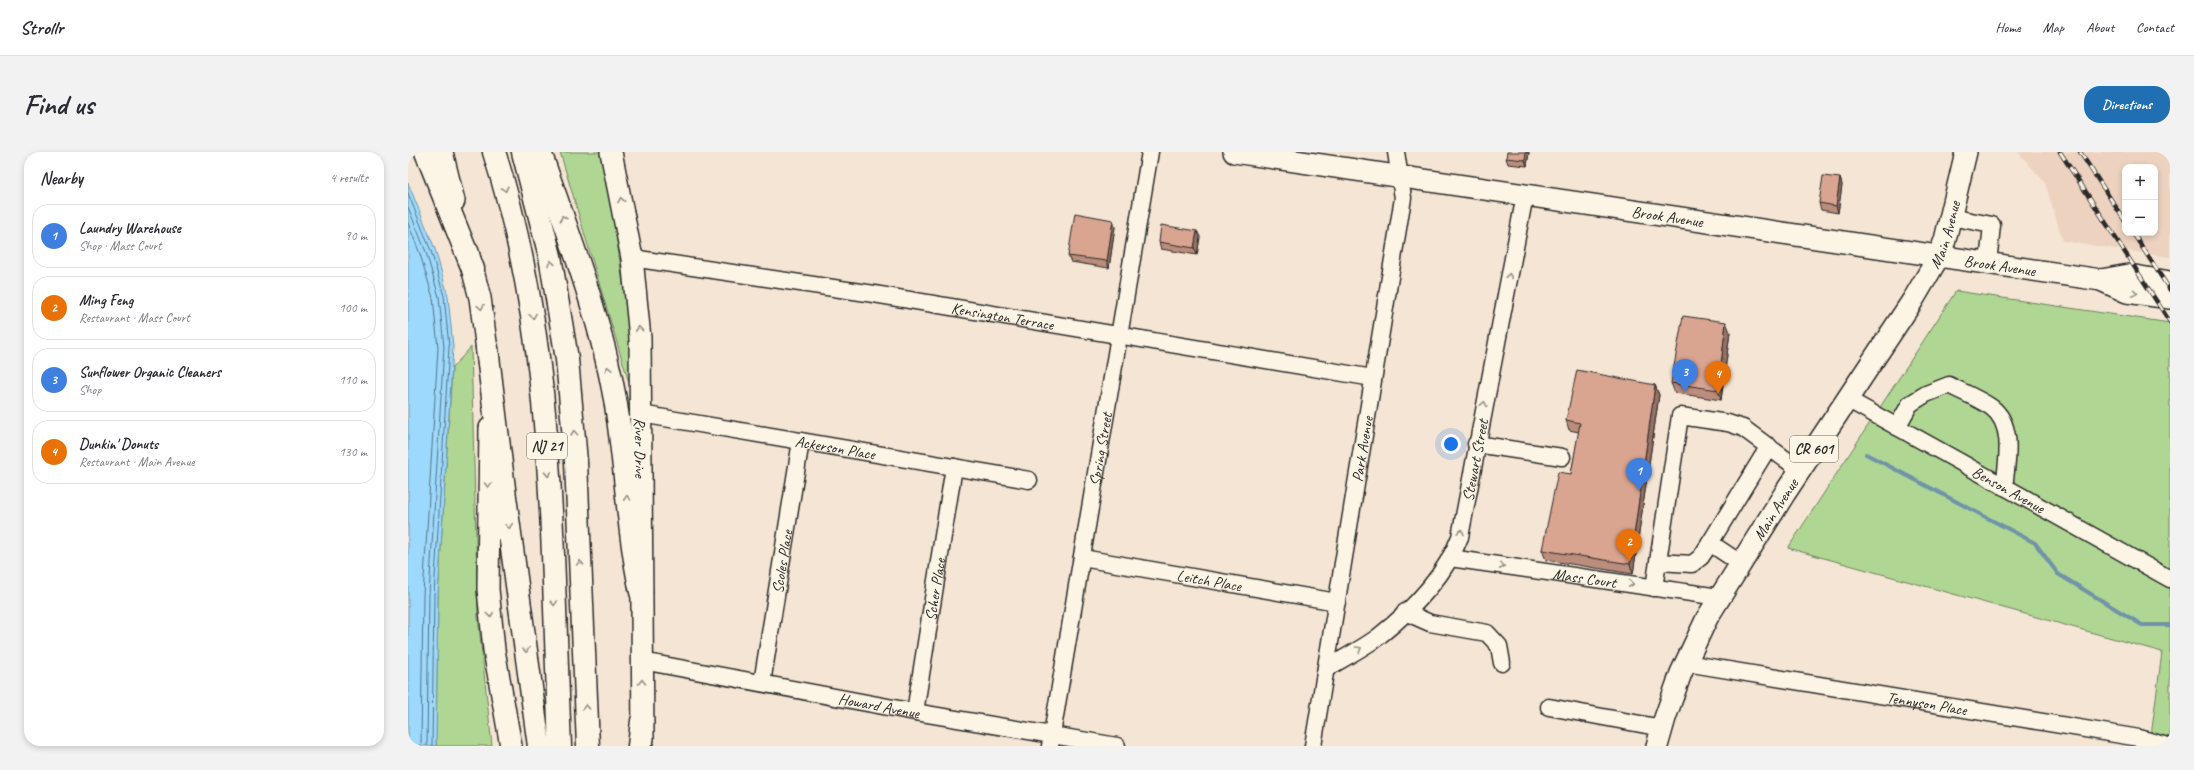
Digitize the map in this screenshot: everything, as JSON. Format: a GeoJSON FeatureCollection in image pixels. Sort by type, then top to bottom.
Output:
{"type":"FeatureCollection","features":[{"type":"Feature","properties":{"kind":"highway"},"geometry":{"type":"LineString","coordinates":[[426,152],[473,269]]}},
{"type":"Feature","properties":{"kind":"highway","name":"NJ 21"},"geometry":{"type":"LineString","coordinates":[[494,152],[523,262],[540,362],[548,471],[560,746]]}},
{"type":"Feature","properties":{"kind":"highway","name":"NJ 21"},"geometry":{"type":"LineString","coordinates":[[523,152],[550,256],[567,359],[576,470],[588,746]]}},
{"type":"Feature","properties":{"kind":"highway"},"geometry":{"type":"LineString","coordinates":[[540,152],[593,311],[608,368],[620,427],[631,543],[641,592]]}},
{"type":"Feature","properties":{"kind":"highway"},"geometry":{"type":"LineString","coordinates":[[487,348],[505,497],[539,746]]}},
{"type":"Feature","properties":{"kind":"highway"},"geometry":{"type":"LineString","coordinates":[[639,746],[642,721]]}},
{"type":"Feature","properties":{"kind":"main road"},"geometry":{"type":"LineString","coordinates":[[442,152],[480,298],[487,348],[490,411],[488,589],[494,650],[511,746]]}},
{"type":"Feature","properties":{"kind":"main road","name":"River Drive"},"geometry":{"type":"LineString","coordinates":[[611,152],[632,258],[640,338],[642,721],[644,746]]}},
{"type":"Feature","properties":{"kind":"main road","name":"Brook Avenue"},"geometry":{"type":"LineString","coordinates":[[1234,152],[2101,280],[2128,292],[2170,298]]}},
{"type":"Feature","properties":{"kind":"main road","name":"Main Avenue"},"geometry":{"type":"LineString","coordinates":[[1660,737],[1686,663],[1719,597],[1800,470],[1913,300],[1938,256],[1945,240],[1966,152]]}},
{"type":"Feature","properties":{"kind":"main road","name":"Brook Avenue"},"geometry":{"type":"LineString","coordinates":[[2101,280],[2129,275],[2170,282]]}},
{"type":"Feature","properties":{"kind":"street","name":"Spring Street"},"geometry":{"type":"LineString","coordinates":[[1051,740],[1150,152]]}},
{"type":"Feature","properties":{"kind":"street","name":"Park Avenue"},"geometry":{"type":"LineString","coordinates":[[1313,746],[1403,198],[1396,152]]}},
{"type":"Feature","properties":{"kind":"street","name":"Stewart Street"},"geometry":{"type":"LineString","coordinates":[[1326,669],[1377,638],[1405,612],[1439,575],[1450,558],[1460,537],[1476,444],[1525,195]]}},
{"type":"Feature","properties":{"kind":"street"},"geometry":{"type":"LineString","coordinates":[[1950,217],[1992,225],[1988,263]]}},
{"type":"Feature","properties":{"kind":"street","name":"Kensington Terrace"},"geometry":{"type":"LineString","coordinates":[[632,258],[874,294],[1373,378]]}},
{"type":"Feature","properties":{"kind":"street"},"geometry":{"type":"LineString","coordinates":[[1897,427],[1910,404],[1926,394],[1949,385],[1992,408],[2002,421],[2009,450],[2004,487]]}},
{"type":"Feature","properties":{"kind":"street","name":"Benson Avenue"},"geometry":{"type":"LineString","coordinates":[[1847,399],[2170,579]]}},
{"type":"Feature","properties":{"kind":"street","name":"Ackerson Place"},"geometry":{"type":"LineString","coordinates":[[641,414],[1029,480]]}},
{"type":"Feature","properties":{"kind":"street"},"geometry":{"type":"LineString","coordinates":[[1654,588],[1680,416],[1728,423],[1743,428],[1800,470]]}},
{"type":"Feature","properties":{"kind":"street","name":"Scoles Place"},"geometry":{"type":"LineString","coordinates":[[762,683],[801,441]]}},
{"type":"Feature","properties":{"kind":"street"},"geometry":{"type":"LineString","coordinates":[[1476,444],[1562,457]]}},
{"type":"Feature","properties":{"kind":"street"},"geometry":{"type":"LineString","coordinates":[[1658,562],[1692,564],[1701,557],[1769,446]]}},
{"type":"Feature","properties":{"kind":"street","name":"Scher Place"},"geometry":{"type":"LineString","coordinates":[[915,712],[954,467]]}},
{"type":"Feature","properties":{"kind":"street"},"geometry":{"type":"LineString","coordinates":[[1710,543],[1740,563]]}},
{"type":"Feature","properties":{"kind":"street","name":"Leitch Place"},"geometry":{"type":"LineString","coordinates":[[1082,558],[1337,602]]}},
{"type":"Feature","properties":{"kind":"street","name":"Mass Court"},"geometry":{"type":"LineString","coordinates":[[1450,558],[1719,597]]}},
{"type":"Feature","properties":{"kind":"street"},"geometry":{"type":"LineString","coordinates":[[1405,612],[1430,623],[1486,633],[1500,646],[1502,663]]}},
{"type":"Feature","properties":{"kind":"street","name":"Howard Avenue"},"geometry":{"type":"LineString","coordinates":[[642,661],[915,712],[1051,740],[1117,746]]}},
{"type":"Feature","properties":{"kind":"street","name":"Tennyson Place"},"geometry":{"type":"LineString","coordinates":[[1686,663],[2139,738],[2166,746]]}},
{"type":"Feature","properties":{"kind":"street"},"geometry":{"type":"LineString","coordinates":[[1549,707],[1660,737]]}},
{"type":"Feature","properties":{"kind":"shaded area"},"geometry":{"type":"Polygon","coordinates":[[[2018,152],[2170,152],[2170,257],[2063,241],[2045,183],[2018,152]]]}},
{"type":"Feature","properties":{"kind":"green space"},"geometry":{"type":"Polygon","coordinates":[[[560,152],[601,152],[608,176],[633,356],[632,393],[560,152]]]}},
{"type":"Feature","properties":{"kind":"green space"},"geometry":{"type":"Polygon","coordinates":[[[1956,291],[2170,323],[2170,746],[2150,744],[2162,652],[1788,548],[1956,291]]]}},
{"type":"Feature","properties":{"kind":"green space"},"geometry":{"type":"Polygon","coordinates":[[[471,347],[478,617],[492,746],[436,746],[438,596],[452,368],[471,347]]]}},
{"type":"Feature","properties":{"kind":"water"},"geometry":{"type":"Polygon","coordinates":[[[408,183],[435,249],[448,296],[453,347],[438,596],[436,746],[408,746],[408,183]]]}},
{"type":"Feature","properties":{"kind":"building"},"geometry":{"type":"Polygon","coordinates":[[[1507,152],[1526,152],[1525,160],[1506,158],[1507,152]]]}},
{"type":"Feature","properties":{"kind":"building"},"geometry":{"type":"Polygon","coordinates":[[[1823,176],[1840,178],[1836,206],[1819,203],[1823,176]]]}},
{"type":"Feature","properties":{"kind":"building"},"geometry":{"type":"Polygon","coordinates":[[[1075,213],[1113,220],[1107,261],[1068,256],[1075,213]]]}},
{"type":"Feature","properties":{"kind":"building"},"geometry":{"type":"Polygon","coordinates":[[[1161,225],[1197,231],[1194,248],[1159,242],[1161,225]]]}},
{"type":"Feature","properties":{"kind":"building"},"geometry":{"type":"Polygon","coordinates":[[[1683,316],[1726,322],[1718,390],[1671,383],[1683,316]]]}},
{"type":"Feature","properties":{"kind":"building"},"geometry":{"type":"Polygon","coordinates":[[[1577,370],[1655,385],[1630,564],[1542,550],[1558,472],[1571,474],[1580,423],[1566,420],[1577,370]]]}},
{"type":"Feature","properties":{"kind":"waterway"},"geometry":{"type":"LineString","coordinates":[[1866,454],[2035,543],[2058,574],[2142,625],[2170,625]]}},
{"type":"Feature","properties":{"kind":"railway"},"geometry":{"type":"LineString","coordinates":[[2060,152],[2170,322]]}},
{"type":"Feature","properties":{"kind":"railway"},"geometry":{"type":"LineString","coordinates":[[2080,152],[2122,216]]}},
{"type":"Feature","properties":{"kind":"railway"},"geometry":{"type":"LineString","coordinates":[[2135,236],[2170,290]]}},
{"type":"Feature","properties":{"kind":"place","name":"Sunflower Organic Cleaners"},"geometry":{"type":"Point","coordinates":[1685,392]}},
{"type":"Feature","properties":{"kind":"place","name":"Dunkin' Donuts"},"geometry":{"type":"Point","coordinates":[1718,394]}},
{"type":"Feature","properties":{"kind":"place","name":"Laundry Warehouse"},"geometry":{"type":"Point","coordinates":[1639,491]}},
{"type":"Feature","properties":{"kind":"place","name":"Ming Feng"},"geometry":{"type":"Point","coordinates":[1629,562]}}]}
